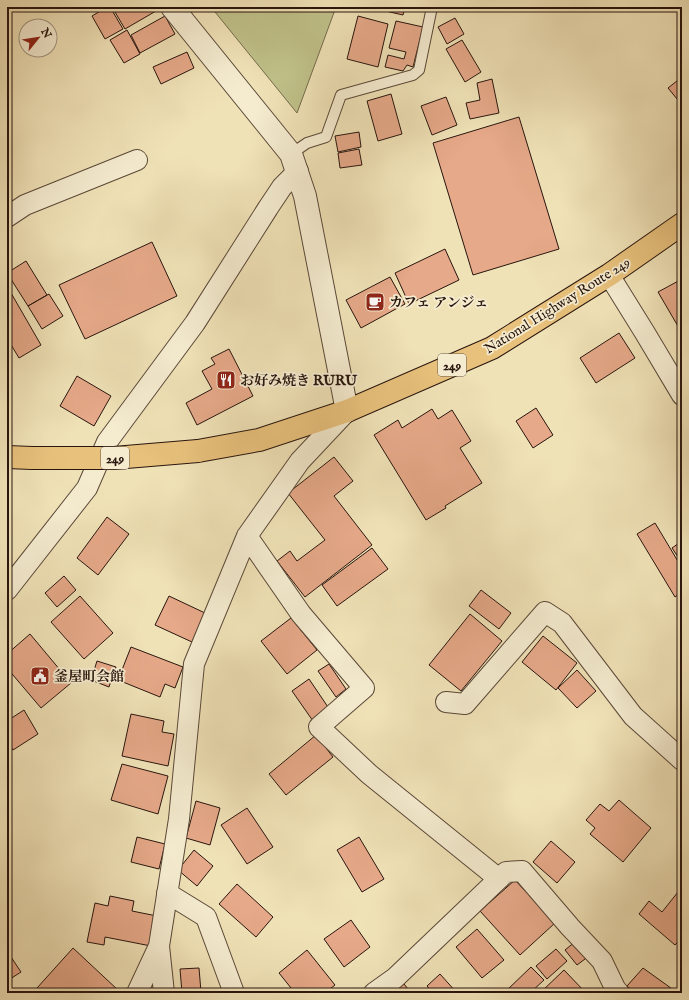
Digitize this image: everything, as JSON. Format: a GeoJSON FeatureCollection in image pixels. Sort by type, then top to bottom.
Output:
{"type":"FeatureCollection","features":[{"type":"Feature","properties":{"kind":"highway","name":"National Highway Route 249"},"geometry":{"type":"LineString","coordinates":[[7,457],[114,458],[198,451],[259,440],[348,411],[492,348],[609,275],[682,224]]}},
{"type":"Feature","properties":{"kind":"street"},"geometry":{"type":"LineString","coordinates":[[164,993],[159,946],[166,893],[179,819],[194,664],[247,536],[300,461],[348,411],[305,196],[295,162],[172,7]]}},
{"type":"Feature","properties":{"kind":"street"},"geometry":{"type":"LineString","coordinates":[[7,217],[25,205],[137,160]]}},
{"type":"Feature","properties":{"kind":"street"},"geometry":{"type":"LineString","coordinates":[[7,590],[87,488],[107,442],[195,323],[282,187],[295,162]]}},
{"type":"Feature","properties":{"kind":"street"},"geometry":{"type":"LineString","coordinates":[[609,275],[682,395]]}},
{"type":"Feature","properties":{"kind":"street"},"geometry":{"type":"LineString","coordinates":[[247,536],[301,614],[364,688],[319,727],[370,774],[499,879]]}},
{"type":"Feature","properties":{"kind":"street"},"geometry":{"type":"LineString","coordinates":[[446,702],[465,704],[546,612],[562,623],[633,716],[682,760]]}},
{"type":"Feature","properties":{"kind":"street"},"geometry":{"type":"LineString","coordinates":[[374,993],[395,978],[506,872],[522,871],[570,927],[602,961],[619,993]]}},
{"type":"Feature","properties":{"kind":"street"},"geometry":{"type":"LineString","coordinates":[[166,893],[206,917],[234,993]]}},
{"type":"Feature","properties":{"kind":"street"},"geometry":{"type":"LineString","coordinates":[[137,993],[159,946]]}},
{"type":"Feature","properties":{"kind":"lane"},"geometry":{"type":"LineString","coordinates":[[295,162],[308,143],[326,137],[341,95],[413,75],[419,70],[432,7]]}},
{"type":"Feature","properties":{"kind":"green space"},"geometry":{"type":"Polygon","coordinates":[[[211,7],[336,7],[297,113],[211,7]]]}},
{"type":"Feature","properties":{"kind":"building"},"geometry":{"type":"Polygon","coordinates":[[[107,7],[110,7],[123,29],[105,39],[92,16],[107,7]]]}},
{"type":"Feature","properties":{"kind":"building"},"geometry":{"type":"Polygon","coordinates":[[[112,7],[154,7],[156,11],[125,29],[112,7]]]}},
{"type":"Feature","properties":{"kind":"building"},"geometry":{"type":"Polygon","coordinates":[[[368,7],[405,7],[403,15],[368,7]]]}},
{"type":"Feature","properties":{"kind":"building"},"geometry":{"type":"Polygon","coordinates":[[[165,16],[175,34],[140,53],[131,35],[165,16]]]}},
{"type":"Feature","properties":{"kind":"building"},"geometry":{"type":"Polygon","coordinates":[[[358,16],[388,24],[378,67],[347,59],[358,16]]]}},
{"type":"Feature","properties":{"kind":"building"},"geometry":{"type":"Polygon","coordinates":[[[455,18],[464,34],[447,44],[438,27],[455,18]]]}},
{"type":"Feature","properties":{"kind":"building"},"geometry":{"type":"Polygon","coordinates":[[[396,21],[423,27],[413,67],[407,65],[403,71],[385,67],[388,55],[404,59],[406,52],[389,48],[396,21]]]}},
{"type":"Feature","properties":{"kind":"building"},"geometry":{"type":"Polygon","coordinates":[[[127,30],[140,54],[124,63],[110,40],[127,30]]]}},
{"type":"Feature","properties":{"kind":"building"},"geometry":{"type":"Polygon","coordinates":[[[462,40],[481,72],[465,82],[446,49],[462,40]]]}},
{"type":"Feature","properties":{"kind":"building"},"geometry":{"type":"Polygon","coordinates":[[[187,52],[194,68],[161,84],[153,67],[187,52]]]}},
{"type":"Feature","properties":{"kind":"building"},"geometry":{"type":"Polygon","coordinates":[[[682,77],[682,105],[668,88],[682,77]]]}},
{"type":"Feature","properties":{"kind":"building"},"geometry":{"type":"Polygon","coordinates":[[[492,79],[499,113],[470,119],[466,103],[480,100],[477,83],[492,79]]]}},
{"type":"Feature","properties":{"kind":"building"},"geometry":{"type":"Polygon","coordinates":[[[391,94],[402,134],[378,141],[367,101],[391,94]]]}},
{"type":"Feature","properties":{"kind":"building"},"geometry":{"type":"Polygon","coordinates":[[[446,97],[457,125],[432,135],[421,106],[446,97]]]}},
{"type":"Feature","properties":{"kind":"building"},"geometry":{"type":"Polygon","coordinates":[[[519,117],[559,249],[473,275],[433,143],[519,117]]]}},
{"type":"Feature","properties":{"kind":"building"},"geometry":{"type":"Polygon","coordinates":[[[359,132],[361,147],[338,152],[335,136],[359,132]]]}},
{"type":"Feature","properties":{"kind":"building"},"geometry":{"type":"Polygon","coordinates":[[[359,149],[362,165],[340,168],[338,153],[359,149]]]}},
{"type":"Feature","properties":{"kind":"building"},"geometry":{"type":"Polygon","coordinates":[[[152,242],[177,296],[85,339],[59,285],[152,242]]]}},
{"type":"Feature","properties":{"kind":"building"},"geometry":{"type":"Polygon","coordinates":[[[445,249],[459,280],[409,304],[395,273],[445,249]]]}},
{"type":"Feature","properties":{"kind":"building"},"geometry":{"type":"Polygon","coordinates":[[[26,261],[47,295],[28,306],[7,273],[26,261]]]}},
{"type":"Feature","properties":{"kind":"building","name":"カフェ アンジェ"},"geometry":{"type":"Polygon","coordinates":[[[390,277],[405,304],[361,328],[346,300],[390,277]]]}},
{"type":"Feature","properties":{"kind":"building"},"geometry":{"type":"Polygon","coordinates":[[[682,279],[682,326],[679,328],[658,292],[682,279]]]}},
{"type":"Feature","properties":{"kind":"building"},"geometry":{"type":"Polygon","coordinates":[[[7,286],[41,345],[19,358],[7,338],[7,286]]]}},
{"type":"Feature","properties":{"kind":"building"},"geometry":{"type":"Polygon","coordinates":[[[49,294],[63,316],[42,329],[28,306],[49,294]]]}},
{"type":"Feature","properties":{"kind":"building"},"geometry":{"type":"Polygon","coordinates":[[[619,333],[635,358],[596,383],[580,358],[619,333]]]}},
{"type":"Feature","properties":{"kind":"building","name":"お好み焼き RURU"},"geometry":{"type":"Polygon","coordinates":[[[229,349],[253,396],[197,425],[186,403],[212,389],[202,371],[215,364],[211,358],[229,349]]]}},
{"type":"Feature","properties":{"kind":"building"},"geometry":{"type":"Polygon","coordinates":[[[77,376],[111,396],[94,426],[60,406],[77,376]]]}},
{"type":"Feature","properties":{"kind":"building"},"geometry":{"type":"Polygon","coordinates":[[[536,408],[553,435],[533,448],[516,421],[536,408]]]}},
{"type":"Feature","properties":{"kind":"building"},"geometry":{"type":"Polygon","coordinates":[[[432,409],[438,419],[452,410],[471,441],[460,448],[482,483],[445,506],[446,508],[426,520],[374,435],[398,420],[402,428],[432,409]]]}},
{"type":"Feature","properties":{"kind":"building"},"geometry":{"type":"Polygon","coordinates":[[[334,457],[353,481],[334,496],[372,545],[305,597],[277,561],[290,551],[297,561],[325,540],[288,493],[334,457]]]}},
{"type":"Feature","properties":{"kind":"building"},"geometry":{"type":"Polygon","coordinates":[[[107,517],[129,534],[98,575],[77,558],[107,517]]]}},
{"type":"Feature","properties":{"kind":"building"},"geometry":{"type":"Polygon","coordinates":[[[655,523],[682,568],[682,592],[675,597],[637,534],[655,523]]]}},
{"type":"Feature","properties":{"kind":"building"},"geometry":{"type":"Polygon","coordinates":[[[682,541],[682,563],[672,548],[682,541]]]}},
{"type":"Feature","properties":{"kind":"building"},"geometry":{"type":"Polygon","coordinates":[[[372,548],[388,569],[337,606],[322,585],[372,548]]]}},
{"type":"Feature","properties":{"kind":"building"},"geometry":{"type":"Polygon","coordinates":[[[64,576],[76,590],[57,607],[45,593],[64,576]]]}},
{"type":"Feature","properties":{"kind":"building"},"geometry":{"type":"Polygon","coordinates":[[[481,590],[511,613],[499,629],[469,606],[481,590]]]}},
{"type":"Feature","properties":{"kind":"building"},"geometry":{"type":"Polygon","coordinates":[[[80,596],[113,633],[84,659],[51,622],[80,596]]]}},
{"type":"Feature","properties":{"kind":"building"},"geometry":{"type":"Polygon","coordinates":[[[169,596],[205,613],[192,642],[155,625],[169,596]]]}},
{"type":"Feature","properties":{"kind":"building"},"geometry":{"type":"Polygon","coordinates":[[[470,614],[502,641],[461,691],[429,665],[470,614]]]}},
{"type":"Feature","properties":{"kind":"building"},"geometry":{"type":"Polygon","coordinates":[[[291,618],[317,650],[287,674],[261,641],[291,618]]]}},
{"type":"Feature","properties":{"kind":"building"},"geometry":{"type":"Polygon","coordinates":[[[30,634],[71,683],[41,708],[7,668],[7,654],[30,634]]]}},
{"type":"Feature","properties":{"kind":"building"},"geometry":{"type":"Polygon","coordinates":[[[543,636],[577,663],[556,690],[522,662],[543,636]]]}},
{"type":"Feature","properties":{"kind":"building"},"geometry":{"type":"Polygon","coordinates":[[[131,647],[183,667],[175,688],[165,684],[160,697],[118,680],[131,647]]]}},
{"type":"Feature","properties":{"kind":"building"},"geometry":{"type":"Polygon","coordinates":[[[97,661],[116,667],[109,687],[91,680],[97,661]]]}},
{"type":"Feature","properties":{"kind":"building"},"geometry":{"type":"Polygon","coordinates":[[[329,664],[346,689],[336,697],[318,671],[329,664]]]}},
{"type":"Feature","properties":{"kind":"building"},"geometry":{"type":"Polygon","coordinates":[[[577,670],[596,691],[577,708],[558,688],[577,670]]]}},
{"type":"Feature","properties":{"kind":"building"},"geometry":{"type":"Polygon","coordinates":[[[309,679],[330,710],[313,721],[292,691],[309,679]]]}},
{"type":"Feature","properties":{"kind":"building"},"geometry":{"type":"Polygon","coordinates":[[[24,710],[38,734],[13,750],[7,740],[7,721],[24,710]]]}},
{"type":"Feature","properties":{"kind":"building"},"geometry":{"type":"Polygon","coordinates":[[[131,714],[164,721],[162,732],[174,734],[168,766],[122,756],[131,714]]]}},
{"type":"Feature","properties":{"kind":"building"},"geometry":{"type":"Polygon","coordinates":[[[316,735],[333,757],[286,795],[269,774],[316,735]]]}},
{"type":"Feature","properties":{"kind":"building"},"geometry":{"type":"Polygon","coordinates":[[[122,764],[168,776],[158,814],[111,800],[122,764]]]}},
{"type":"Feature","properties":{"kind":"building"},"geometry":{"type":"Polygon","coordinates":[[[619,800],[651,828],[623,862],[590,834],[595,828],[586,820],[600,804],[609,811],[619,800]]]}},
{"type":"Feature","properties":{"kind":"building"},"geometry":{"type":"Polygon","coordinates":[[[196,801],[220,808],[210,845],[186,838],[196,801]]]}},
{"type":"Feature","properties":{"kind":"building"},"geometry":{"type":"Polygon","coordinates":[[[247,808],[273,847],[247,864],[221,825],[247,808]]]}},
{"type":"Feature","properties":{"kind":"building"},"geometry":{"type":"Polygon","coordinates":[[[137,837],[165,844],[159,869],[131,862],[137,837]]]}},
{"type":"Feature","properties":{"kind":"building"},"geometry":{"type":"Polygon","coordinates":[[[359,837],[384,879],[362,892],[337,850],[359,837]]]}},
{"type":"Feature","properties":{"kind":"building"},"geometry":{"type":"Polygon","coordinates":[[[551,841],[575,862],[557,883],[533,862],[551,841]]]}},
{"type":"Feature","properties":{"kind":"building"},"geometry":{"type":"Polygon","coordinates":[[[194,850],[213,866],[197,886],[178,870],[194,850]]]}},
{"type":"Feature","properties":{"kind":"building"},"geometry":{"type":"Polygon","coordinates":[[[515,880],[555,923],[520,955],[480,911],[515,880]]]}},
{"type":"Feature","properties":{"kind":"building"},"geometry":{"type":"Polygon","coordinates":[[[237,884],[273,917],[256,937],[219,904],[237,884]]]}},
{"type":"Feature","properties":{"kind":"building"},"geometry":{"type":"Polygon","coordinates":[[[682,887],[682,937],[675,945],[639,914],[649,901],[662,912],[682,887]]]}},
{"type":"Feature","properties":{"kind":"building"},"geometry":{"type":"Polygon","coordinates":[[[110,896],[134,901],[132,911],[157,916],[151,946],[105,937],[104,945],[87,942],[95,903],[108,906],[110,896]]]}},
{"type":"Feature","properties":{"kind":"building"},"geometry":{"type":"Polygon","coordinates":[[[351,920],[370,947],[344,967],[324,939],[351,920]]]}},
{"type":"Feature","properties":{"kind":"building"},"geometry":{"type":"Polygon","coordinates":[[[477,929],[504,960],[482,978],[456,947],[477,929]]]}},
{"type":"Feature","properties":{"kind":"building"},"geometry":{"type":"Polygon","coordinates":[[[576,941],[589,956],[577,965],[565,950],[576,941]]]}},
{"type":"Feature","properties":{"kind":"building"},"geometry":{"type":"Polygon","coordinates":[[[73,948],[119,991],[116,993],[42,993],[37,988],[73,948]]]}},
{"type":"Feature","properties":{"kind":"building"},"geometry":{"type":"Polygon","coordinates":[[[556,949],[567,961],[547,979],[536,966],[556,949]]]}},
{"type":"Feature","properties":{"kind":"building"},"geometry":{"type":"Polygon","coordinates":[[[307,950],[335,985],[325,993],[295,993],[279,973],[307,950]]]}},
{"type":"Feature","properties":{"kind":"building"},"geometry":{"type":"Polygon","coordinates":[[[7,951],[21,972],[7,981],[7,951]]]}},
{"type":"Feature","properties":{"kind":"building"},"geometry":{"type":"Polygon","coordinates":[[[531,967],[544,980],[530,993],[505,993],[505,992],[531,967]]]}},
{"type":"Feature","properties":{"kind":"building"},"geometry":{"type":"Polygon","coordinates":[[[199,968],[201,992],[182,993],[180,969],[199,968]]]}},
{"type":"Feature","properties":{"kind":"building"},"geometry":{"type":"Polygon","coordinates":[[[643,968],[675,991],[682,982],[682,993],[635,993],[627,986],[643,968]]]}},
{"type":"Feature","properties":{"kind":"building"},"geometry":{"type":"Polygon","coordinates":[[[564,970],[586,993],[540,993],[564,970]]]}},
{"type":"Feature","properties":{"kind":"building"},"geometry":{"type":"Polygon","coordinates":[[[440,974],[457,993],[433,993],[427,986],[440,974]]]}},
{"type":"Feature","properties":{"kind":"building"},"geometry":{"type":"Polygon","coordinates":[[[401,980],[411,993],[384,993],[401,980]]]}},
{"type":"Feature","properties":{"kind":"place","name":"カフェ アンジェ"},"geometry":{"type":"Point","coordinates":[375,302]}},
{"type":"Feature","properties":{"kind":"place","name":"お好み焼き RURU"},"geometry":{"type":"Point","coordinates":[226,380]}},
{"type":"Feature","properties":{"kind":"place","name":"釜屋町会館"},"geometry":{"type":"Point","coordinates":[40,676]}}]}
